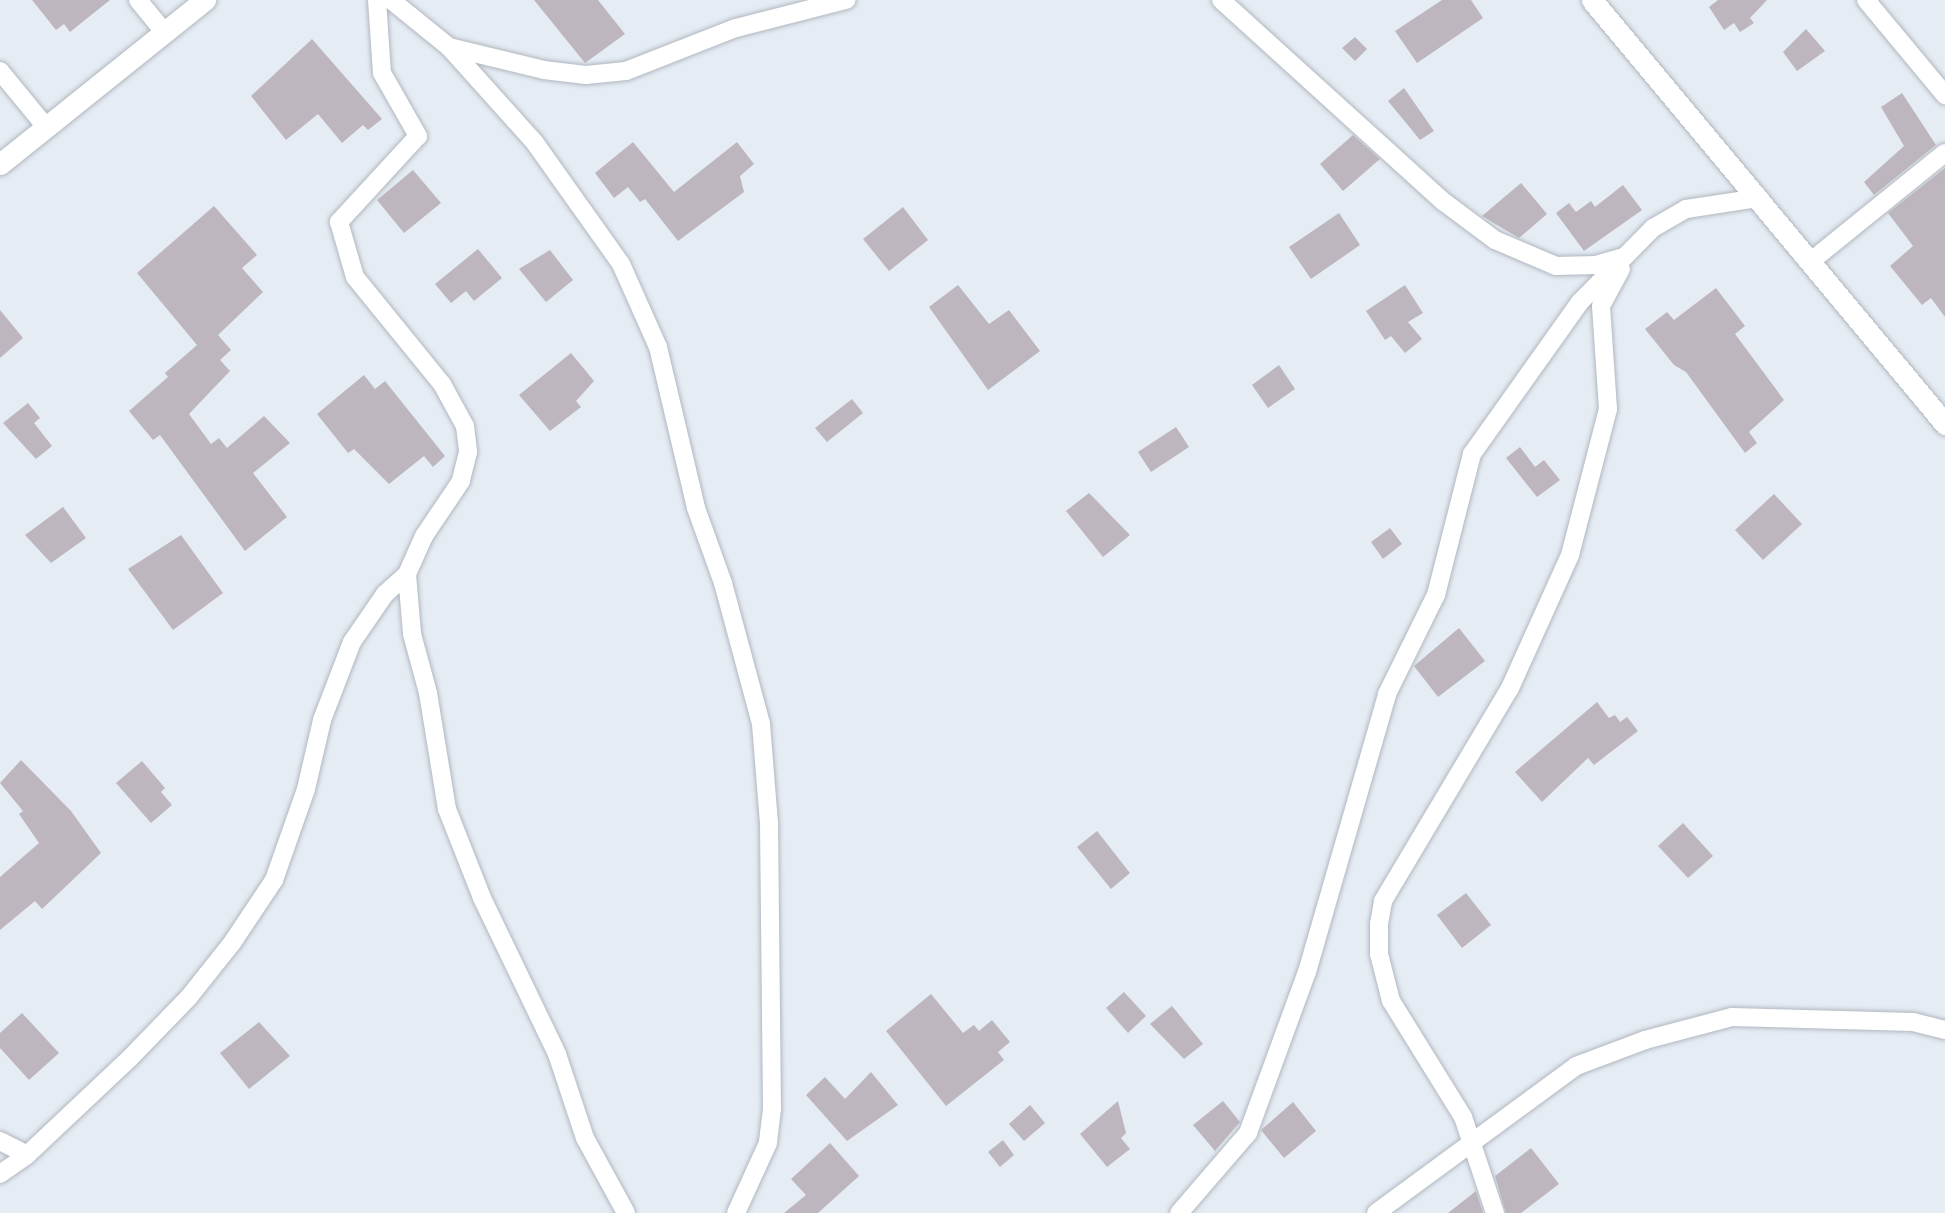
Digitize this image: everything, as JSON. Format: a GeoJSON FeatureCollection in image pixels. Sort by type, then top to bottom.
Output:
{"type":"FeatureCollection","features":[{"type":"Feature","properties":{"kind":"street"},"geometry":{"type":"LineString","coordinates":[[138,0],[165,33]]}},
{"type":"Feature","properties":{"kind":"street"},"geometry":{"type":"LineString","coordinates":[[0,164],[205,0]]}},
{"type":"Feature","properties":{"kind":"street"},"geometry":{"type":"LineString","coordinates":[[0,1174],[27,1155],[189,997],[274,880],[306,789],[322,720],[352,642],[385,594],[407,574],[424,536],[461,481],[468,452],[465,426],[442,384],[355,277],[338,222],[418,136],[382,74],[377,0]]}},
{"type":"Feature","properties":{"kind":"street"},"geometry":{"type":"LineString","coordinates":[[391,0],[449,47],[535,143],[621,264],[658,347],[696,508],[723,583],[761,724],[769,823],[772,1109],[768,1143],[736,1213]]}},
{"type":"Feature","properties":{"kind":"street"},"geometry":{"type":"LineString","coordinates":[[449,47],[544,70],[586,75],[626,71],[736,28],[846,0]]}},
{"type":"Feature","properties":{"kind":"street"},"geometry":{"type":"LineString","coordinates":[[1221,0],[1444,202],[1495,240],[1556,266],[1595,265],[1627,257]]}},
{"type":"Feature","properties":{"kind":"street"},"geometry":{"type":"LineString","coordinates":[[1592,0],[1945,424]]}},
{"type":"Feature","properties":{"kind":"street"},"geometry":{"type":"LineString","coordinates":[[1866,0],[1942,84]]}},
{"type":"Feature","properties":{"kind":"street"},"geometry":{"type":"LineString","coordinates":[[0,71],[46,127]]}},
{"type":"Feature","properties":{"kind":"street"},"geometry":{"type":"LineString","coordinates":[[1811,261],[1945,153]]}},
{"type":"Feature","properties":{"kind":"street"},"geometry":{"type":"LineString","coordinates":[[1179,1213],[1248,1133],[1307,971],[1387,694],[1436,596],[1472,454],[1580,302],[1653,229],[1686,209],[1759,198]]}},
{"type":"Feature","properties":{"kind":"street"},"geometry":{"type":"LineString","coordinates":[[1495,1213],[1469,1144],[1463,1117],[1449,1090],[1404,1027],[1391,1001],[1379,954],[1383,901],[1510,688],[1570,555],[1608,409],[1601,306],[1627,257]]}},
{"type":"Feature","properties":{"kind":"street"},"geometry":{"type":"LineString","coordinates":[[407,574],[412,634],[428,692],[447,809],[482,898],[557,1054],[585,1138],[626,1213]]}},
{"type":"Feature","properties":{"kind":"street"},"geometry":{"type":"LineString","coordinates":[[1376,1213],[1576,1066],[1645,1040],[1732,1017],[1913,1022],[1945,1030]]}},
{"type":"Feature","properties":{"kind":"street"},"geometry":{"type":"LineString","coordinates":[[0,1141],[27,1155]]}},
{"type":"Feature","properties":{"kind":"building"},"geometry":{"type":"Polygon","coordinates":[[[32,0],[110,0],[70,32],[64,24],[56,30],[32,0]]]}},
{"type":"Feature","properties":{"kind":"building"},"geometry":{"type":"Polygon","coordinates":[[[534,0],[598,0],[625,34],[585,63],[534,0]]]}},
{"type":"Feature","properties":{"kind":"building"},"geometry":{"type":"Polygon","coordinates":[[[1442,0],[1471,0],[1483,18],[1417,63],[1395,31],[1442,0]]]}},
{"type":"Feature","properties":{"kind":"building"},"geometry":{"type":"Polygon","coordinates":[[[1718,0],[1767,0],[1750,18],[1754,23],[1740,32],[1734,23],[1724,30],[1709,7],[1718,0]]]}},
{"type":"Feature","properties":{"kind":"building"},"geometry":{"type":"Polygon","coordinates":[[[1806,29],[1825,51],[1797,71],[1783,52],[1806,29]]]}},
{"type":"Feature","properties":{"kind":"building"},"geometry":{"type":"Polygon","coordinates":[[[1355,37],[1367,49],[1355,61],[1342,48],[1355,37]]]}},
{"type":"Feature","properties":{"kind":"building"},"geometry":{"type":"Polygon","coordinates":[[[312,39],[382,119],[368,130],[363,125],[342,143],[318,114],[286,140],[251,96],[312,39]]]}},
{"type":"Feature","properties":{"kind":"building"},"geometry":{"type":"Polygon","coordinates":[[[1404,88],[1434,131],[1420,140],[1388,101],[1404,88]]]}},
{"type":"Feature","properties":{"kind":"building"},"geometry":{"type":"Polygon","coordinates":[[[1902,93],[1936,145],[1874,195],[1864,182],[1904,146],[1881,107],[1902,93]]]}},
{"type":"Feature","properties":{"kind":"building"},"geometry":{"type":"Polygon","coordinates":[[[1353,135],[1380,159],[1343,191],[1320,164],[1353,135]]]}},
{"type":"Feature","properties":{"kind":"building"},"geometry":{"type":"Polygon","coordinates":[[[633,142],[674,192],[737,142],[754,164],[740,176],[744,192],[678,241],[645,199],[640,202],[628,187],[614,198],[595,173],[633,142]]]}},
{"type":"Feature","properties":{"kind":"building"},"geometry":{"type":"Polygon","coordinates":[[[1945,168],[1945,317],[1931,298],[1922,305],[1890,266],[1913,246],[1888,213],[1945,168]]]}},
{"type":"Feature","properties":{"kind":"building"},"geometry":{"type":"Polygon","coordinates":[[[413,170],[441,203],[404,233],[377,200],[413,170]]]}},
{"type":"Feature","properties":{"kind":"building"},"geometry":{"type":"Polygon","coordinates":[[[1521,183],[1547,214],[1519,238],[1482,216],[1521,183]]]}},
{"type":"Feature","properties":{"kind":"building"},"geometry":{"type":"Polygon","coordinates":[[[1623,185],[1642,210],[1584,251],[1556,213],[1569,203],[1576,212],[1591,201],[1595,207],[1623,185]]]}},
{"type":"Feature","properties":{"kind":"building"},"geometry":{"type":"Polygon","coordinates":[[[214,206],[257,255],[242,268],[263,292],[218,335],[231,350],[220,360],[230,371],[189,414],[211,444],[219,438],[227,448],[264,416],[290,443],[253,473],[287,517],[245,551],[160,435],[153,440],[129,411],[168,377],[165,373],[197,345],[137,273],[214,206]]]}},
{"type":"Feature","properties":{"kind":"building"},"geometry":{"type":"Polygon","coordinates":[[[903,207],[928,240],[889,271],[863,239],[903,207]]]}},
{"type":"Feature","properties":{"kind":"building"},"geometry":{"type":"Polygon","coordinates":[[[1339,213],[1360,245],[1311,279],[1289,247],[1339,213]]]}},
{"type":"Feature","properties":{"kind":"building"},"geometry":{"type":"Polygon","coordinates":[[[478,249],[502,278],[474,301],[466,291],[451,303],[435,284],[478,249]]]}},
{"type":"Feature","properties":{"kind":"building"},"geometry":{"type":"Polygon","coordinates":[[[550,250],[573,280],[546,302],[519,269],[550,250]]]}},
{"type":"Feature","properties":{"kind":"building"},"geometry":{"type":"Polygon","coordinates":[[[958,285],[989,324],[1009,310],[1040,351],[988,390],[929,307],[958,285]]]}},
{"type":"Feature","properties":{"kind":"building"},"geometry":{"type":"Polygon","coordinates":[[[1405,285],[1423,313],[1408,322],[1422,339],[1405,353],[1391,336],[1385,340],[1366,311],[1405,285]]]}},
{"type":"Feature","properties":{"kind":"building"},"geometry":{"type":"Polygon","coordinates":[[[1716,288],[1745,326],[1735,334],[1784,400],[1749,432],[1757,443],[1745,453],[1686,372],[1674,365],[1645,329],[1667,312],[1674,320],[1716,288]]]}},
{"type":"Feature","properties":{"kind":"building"},"geometry":{"type":"Polygon","coordinates":[[[0,310],[23,338],[0,358],[0,310]]]}},
{"type":"Feature","properties":{"kind":"building"},"geometry":{"type":"Polygon","coordinates":[[[571,353],[594,381],[576,401],[581,407],[550,431],[519,395],[571,353]]]}},
{"type":"Feature","properties":{"kind":"building"},"geometry":{"type":"Polygon","coordinates":[[[1279,365],[1295,389],[1268,408],[1252,385],[1279,365]]]}},
{"type":"Feature","properties":{"kind":"building"},"geometry":{"type":"Polygon","coordinates":[[[364,375],[375,389],[385,381],[445,456],[433,467],[424,456],[389,484],[354,449],[348,453],[317,414],[364,375]]]}},
{"type":"Feature","properties":{"kind":"building"},"geometry":{"type":"Polygon","coordinates":[[[852,399],[863,413],[827,442],[815,428],[852,399]]]}},
{"type":"Feature","properties":{"kind":"building"},"geometry":{"type":"Polygon","coordinates":[[[28,403],[40,418],[34,423],[52,446],[36,459],[3,423],[28,403]]]}},
{"type":"Feature","properties":{"kind":"building"},"geometry":{"type":"Polygon","coordinates":[[[1176,427],[1189,447],[1151,472],[1138,452],[1176,427]]]}},
{"type":"Feature","properties":{"kind":"building"},"geometry":{"type":"Polygon","coordinates":[[[1520,447],[1535,467],[1544,460],[1560,480],[1537,497],[1506,458],[1520,447]]]}},
{"type":"Feature","properties":{"kind":"building"},"geometry":{"type":"Polygon","coordinates":[[[1089,493],[1130,535],[1103,557],[1066,511],[1089,493]]]}},
{"type":"Feature","properties":{"kind":"building"},"geometry":{"type":"Polygon","coordinates":[[[1774,494],[1802,524],[1763,560],[1735,530],[1774,494]]]}},
{"type":"Feature","properties":{"kind":"building"},"geometry":{"type":"Polygon","coordinates":[[[63,507],[86,538],[51,563],[25,535],[63,507]]]}},
{"type":"Feature","properties":{"kind":"building"},"geometry":{"type":"Polygon","coordinates":[[[1390,528],[1402,544],[1383,559],[1371,542],[1390,528]]]}},
{"type":"Feature","properties":{"kind":"building"},"geometry":{"type":"Polygon","coordinates":[[[181,535],[223,593],[173,630],[128,569],[181,535]]]}},
{"type":"Feature","properties":{"kind":"building"},"geometry":{"type":"Polygon","coordinates":[[[1459,628],[1485,661],[1438,697],[1414,666],[1459,628]]]}},
{"type":"Feature","properties":{"kind":"building"},"geometry":{"type":"Polygon","coordinates":[[[1597,702],[1609,718],[1615,715],[1620,722],[1627,717],[1638,731],[1594,765],[1588,758],[1542,802],[1515,772],[1597,702]]]}},
{"type":"Feature","properties":{"kind":"building"},"geometry":{"type":"Polygon","coordinates":[[[21,760],[71,811],[101,853],[42,909],[35,901],[0,930],[0,877],[39,843],[19,814],[23,811],[0,783],[21,760]]]}},
{"type":"Feature","properties":{"kind":"building"},"geometry":{"type":"Polygon","coordinates":[[[142,761],[165,788],[161,792],[172,805],[151,823],[116,783],[142,761]]]}},
{"type":"Feature","properties":{"kind":"building"},"geometry":{"type":"Polygon","coordinates":[[[1683,823],[1713,856],[1688,878],[1658,846],[1683,823]]]}},
{"type":"Feature","properties":{"kind":"building"},"geometry":{"type":"Polygon","coordinates":[[[1097,831],[1130,873],[1111,889],[1077,847],[1097,831]]]}},
{"type":"Feature","properties":{"kind":"building"},"geometry":{"type":"Polygon","coordinates":[[[1466,893],[1491,925],[1462,948],[1437,915],[1466,893]]]}},
{"type":"Feature","properties":{"kind":"building"},"geometry":{"type":"Polygon","coordinates":[[[1124,992],[1146,1016],[1128,1033],[1106,1008],[1124,992]]]}},
{"type":"Feature","properties":{"kind":"building"},"geometry":{"type":"Polygon","coordinates":[[[931,994],[963,1033],[974,1025],[979,1031],[992,1020],[1010,1042],[998,1052],[1004,1060],[946,1106],[886,1031],[931,994]]]}},
{"type":"Feature","properties":{"kind":"building"},"geometry":{"type":"Polygon","coordinates":[[[1172,1006],[1203,1044],[1184,1059],[1150,1024],[1172,1006]]]}},
{"type":"Feature","properties":{"kind":"building"},"geometry":{"type":"Polygon","coordinates":[[[22,1013],[59,1053],[29,1080],[0,1048],[0,1033],[22,1013]]]}},
{"type":"Feature","properties":{"kind":"building"},"geometry":{"type":"Polygon","coordinates":[[[259,1022],[290,1056],[249,1089],[220,1053],[259,1022]]]}},
{"type":"Feature","properties":{"kind":"building"},"geometry":{"type":"Polygon","coordinates":[[[871,1072],[898,1105],[847,1141],[806,1095],[825,1077],[845,1099],[871,1072]]]}},
{"type":"Feature","properties":{"kind":"building"},"geometry":{"type":"Polygon","coordinates":[[[1118,1101],[1126,1133],[1121,1138],[1130,1149],[1107,1167],[1080,1134],[1118,1101]]]}},
{"type":"Feature","properties":{"kind":"building"},"geometry":{"type":"Polygon","coordinates":[[[1223,1101],[1240,1122],[1215,1151],[1193,1125],[1223,1101]]]}},
{"type":"Feature","properties":{"kind":"building"},"geometry":{"type":"Polygon","coordinates":[[[1293,1102],[1316,1131],[1284,1158],[1261,1130],[1293,1102]]]}},
{"type":"Feature","properties":{"kind":"building"},"geometry":{"type":"Polygon","coordinates":[[[1030,1105],[1045,1123],[1024,1141],[1009,1124],[1030,1105]]]}},
{"type":"Feature","properties":{"kind":"building"},"geometry":{"type":"Polygon","coordinates":[[[1003,1140],[1014,1155],[1000,1167],[988,1152],[1003,1140]]]}},
{"type":"Feature","properties":{"kind":"building"},"geometry":{"type":"Polygon","coordinates":[[[830,1143],[859,1176],[818,1213],[784,1213],[806,1195],[791,1179],[830,1143]]]}},
{"type":"Feature","properties":{"kind":"building"},"geometry":{"type":"Polygon","coordinates":[[[1531,1148],[1559,1184],[1521,1213],[1506,1213],[1495,1176],[1531,1148]]]}},
{"type":"Feature","properties":{"kind":"building"},"geometry":{"type":"Polygon","coordinates":[[[1476,1191],[1483,1213],[1448,1213],[1476,1191]]]}}]}
